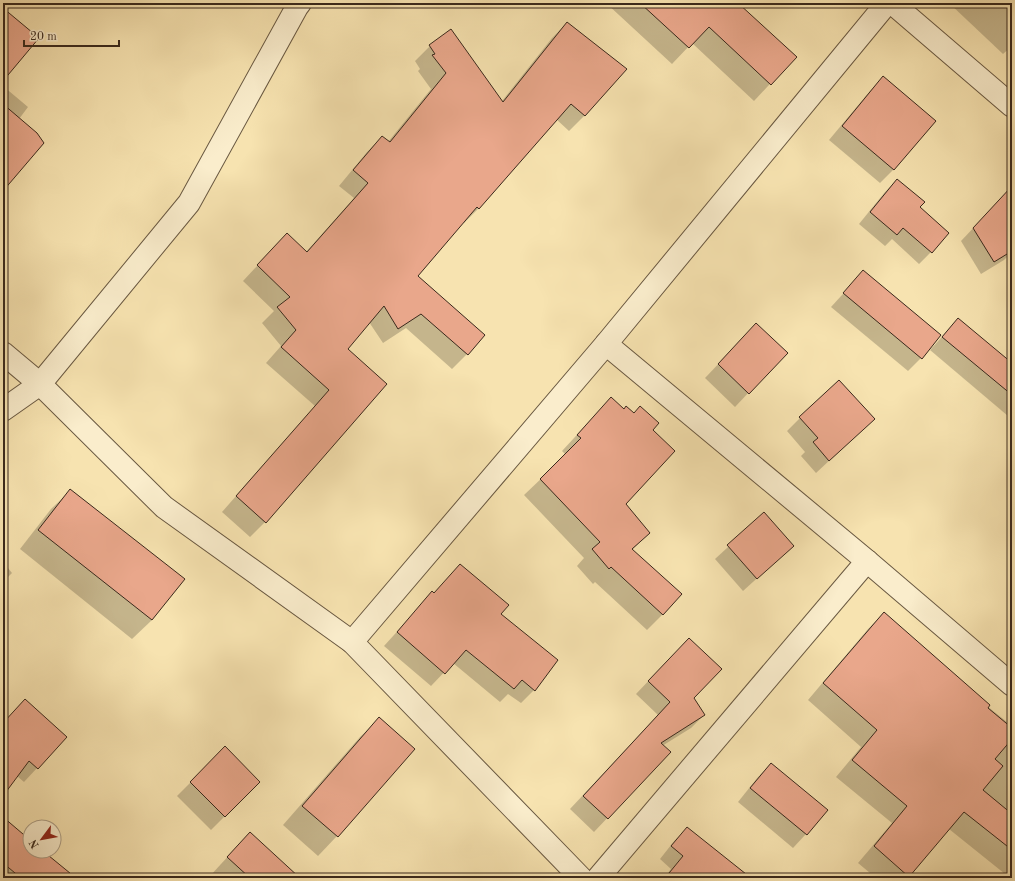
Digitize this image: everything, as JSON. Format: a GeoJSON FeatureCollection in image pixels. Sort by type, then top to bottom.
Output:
{"type":"FeatureCollection","features":[{"type":"Feature","properties":{"kind":"street"},"geometry":{"type":"LineString","coordinates":[[3,410],[40,384],[189,203],[300,3]]}},
{"type":"Feature","properties":{"kind":"street"},"geometry":{"type":"LineString","coordinates":[[352,642],[606,344],[887,3]]}},
{"type":"Feature","properties":{"kind":"street"},"geometry":{"type":"LineString","coordinates":[[892,3],[1012,106]]}},
{"type":"Feature","properties":{"kind":"street"},"geometry":{"type":"LineString","coordinates":[[606,344],[867,561],[1012,686]]}},
{"type":"Feature","properties":{"kind":"street"},"geometry":{"type":"LineString","coordinates":[[3,353],[40,384],[164,507],[352,642],[581,878]]}},
{"type":"Feature","properties":{"kind":"street"},"geometry":{"type":"LineString","coordinates":[[598,878],[867,561]]}},
{"type":"Feature","properties":{"kind":"building"},"geometry":{"type":"Polygon","coordinates":[[[640,3],[738,3],[797,57],[771,85],[709,27],[689,48],[640,3]]]}},
{"type":"Feature","properties":{"kind":"building"},"geometry":{"type":"Polygon","coordinates":[[[3,8],[39,38],[3,81],[3,8]]]}},
{"type":"Feature","properties":{"kind":"building"},"geometry":{"type":"Polygon","coordinates":[[[567,22],[627,69],[585,116],[571,104],[479,209],[477,207],[418,276],[485,335],[468,355],[421,314],[398,329],[384,306],[348,349],[387,384],[266,523],[236,496],[329,390],[281,347],[296,330],[277,307],[290,297],[257,265],[287,233],[307,252],[368,183],[353,170],[382,136],[390,142],[446,73],[432,55],[435,54],[429,45],[451,29],[503,102],[567,22]]]}},
{"type":"Feature","properties":{"kind":"building"},"geometry":{"type":"Polygon","coordinates":[[[883,76],[936,121],[894,170],[842,126],[883,76]]]}},
{"type":"Feature","properties":{"kind":"building"},"geometry":{"type":"Polygon","coordinates":[[[3,104],[37,133],[44,143],[3,191],[3,104]]]}},
{"type":"Feature","properties":{"kind":"building"},"geometry":{"type":"Polygon","coordinates":[[[897,179],[925,202],[920,207],[949,233],[932,253],[903,228],[897,235],[870,212],[897,179]]]}},
{"type":"Feature","properties":{"kind":"building"},"geometry":{"type":"Polygon","coordinates":[[[1012,186],[1012,251],[994,262],[973,228],[1012,186]]]}},
{"type":"Feature","properties":{"kind":"building"},"geometry":{"type":"Polygon","coordinates":[[[863,270],[941,335],[922,359],[843,293],[863,270]]]}},
{"type":"Feature","properties":{"kind":"building"},"geometry":{"type":"Polygon","coordinates":[[[958,318],[1012,363],[1012,395],[942,337],[958,318]]]}},
{"type":"Feature","properties":{"kind":"building"},"geometry":{"type":"Polygon","coordinates":[[[756,323],[788,353],[749,394],[718,364],[756,323]]]}},
{"type":"Feature","properties":{"kind":"building"},"geometry":{"type":"Polygon","coordinates":[[[839,380],[875,419],[829,461],[813,442],[818,438],[799,417],[839,380]]]}},
{"type":"Feature","properties":{"kind":"building"},"geometry":{"type":"Polygon","coordinates":[[[611,397],[624,409],[626,406],[634,413],[640,406],[659,423],[653,430],[675,451],[626,504],[650,533],[632,549],[682,594],[663,615],[611,567],[609,569],[592,549],[600,542],[540,479],[581,438],[577,435],[611,397]]]}},
{"type":"Feature","properties":{"kind":"building"},"geometry":{"type":"Polygon","coordinates":[[[70,489],[185,579],[152,620],[38,530],[70,489]]]}},
{"type":"Feature","properties":{"kind":"building"},"geometry":{"type":"Polygon","coordinates":[[[764,512],[794,546],[757,579],[727,545],[764,512]]]}},
{"type":"Feature","properties":{"kind":"building"},"geometry":{"type":"Polygon","coordinates":[[[460,564],[509,605],[501,614],[558,660],[535,691],[522,680],[514,689],[466,650],[445,674],[397,632],[432,591],[434,593],[460,564]]]}},
{"type":"Feature","properties":{"kind":"building"},"geometry":{"type":"Polygon","coordinates":[[[884,612],[990,705],[988,708],[1012,728],[1012,739],[995,759],[1003,766],[983,790],[1012,814],[1012,850],[964,812],[909,877],[874,846],[907,806],[852,760],[877,730],[823,683],[884,612]]]}},
{"type":"Feature","properties":{"kind":"building"},"geometry":{"type":"Polygon","coordinates":[[[689,638],[722,669],[694,698],[705,715],[661,743],[671,752],[608,819],[583,796],[670,702],[648,681],[689,638]]]}},
{"type":"Feature","properties":{"kind":"building"},"geometry":{"type":"Polygon","coordinates":[[[25,699],[67,737],[38,769],[29,761],[3,796],[3,723],[25,699]]]}},
{"type":"Feature","properties":{"kind":"building"},"geometry":{"type":"Polygon","coordinates":[[[379,717],[415,749],[338,837],[302,806],[379,717]]]}},
{"type":"Feature","properties":{"kind":"building"},"geometry":{"type":"Polygon","coordinates":[[[225,746],[260,782],[225,817],[190,782],[225,746]]]}},
{"type":"Feature","properties":{"kind":"building"},"geometry":{"type":"Polygon","coordinates":[[[771,763],[828,810],[807,835],[750,788],[771,763]]]}},
{"type":"Feature","properties":{"kind":"building"},"geometry":{"type":"Polygon","coordinates":[[[3,817],[22,833],[22,859],[53,859],[76,878],[21,878],[3,863],[3,817]]]}},
{"type":"Feature","properties":{"kind":"building"},"geometry":{"type":"Polygon","coordinates":[[[687,827],[751,878],[665,878],[683,856],[671,846],[687,827]]]}},
{"type":"Feature","properties":{"kind":"building"},"geometry":{"type":"Polygon","coordinates":[[[250,832],[300,878],[250,878],[227,857],[250,832]]]}}]}
